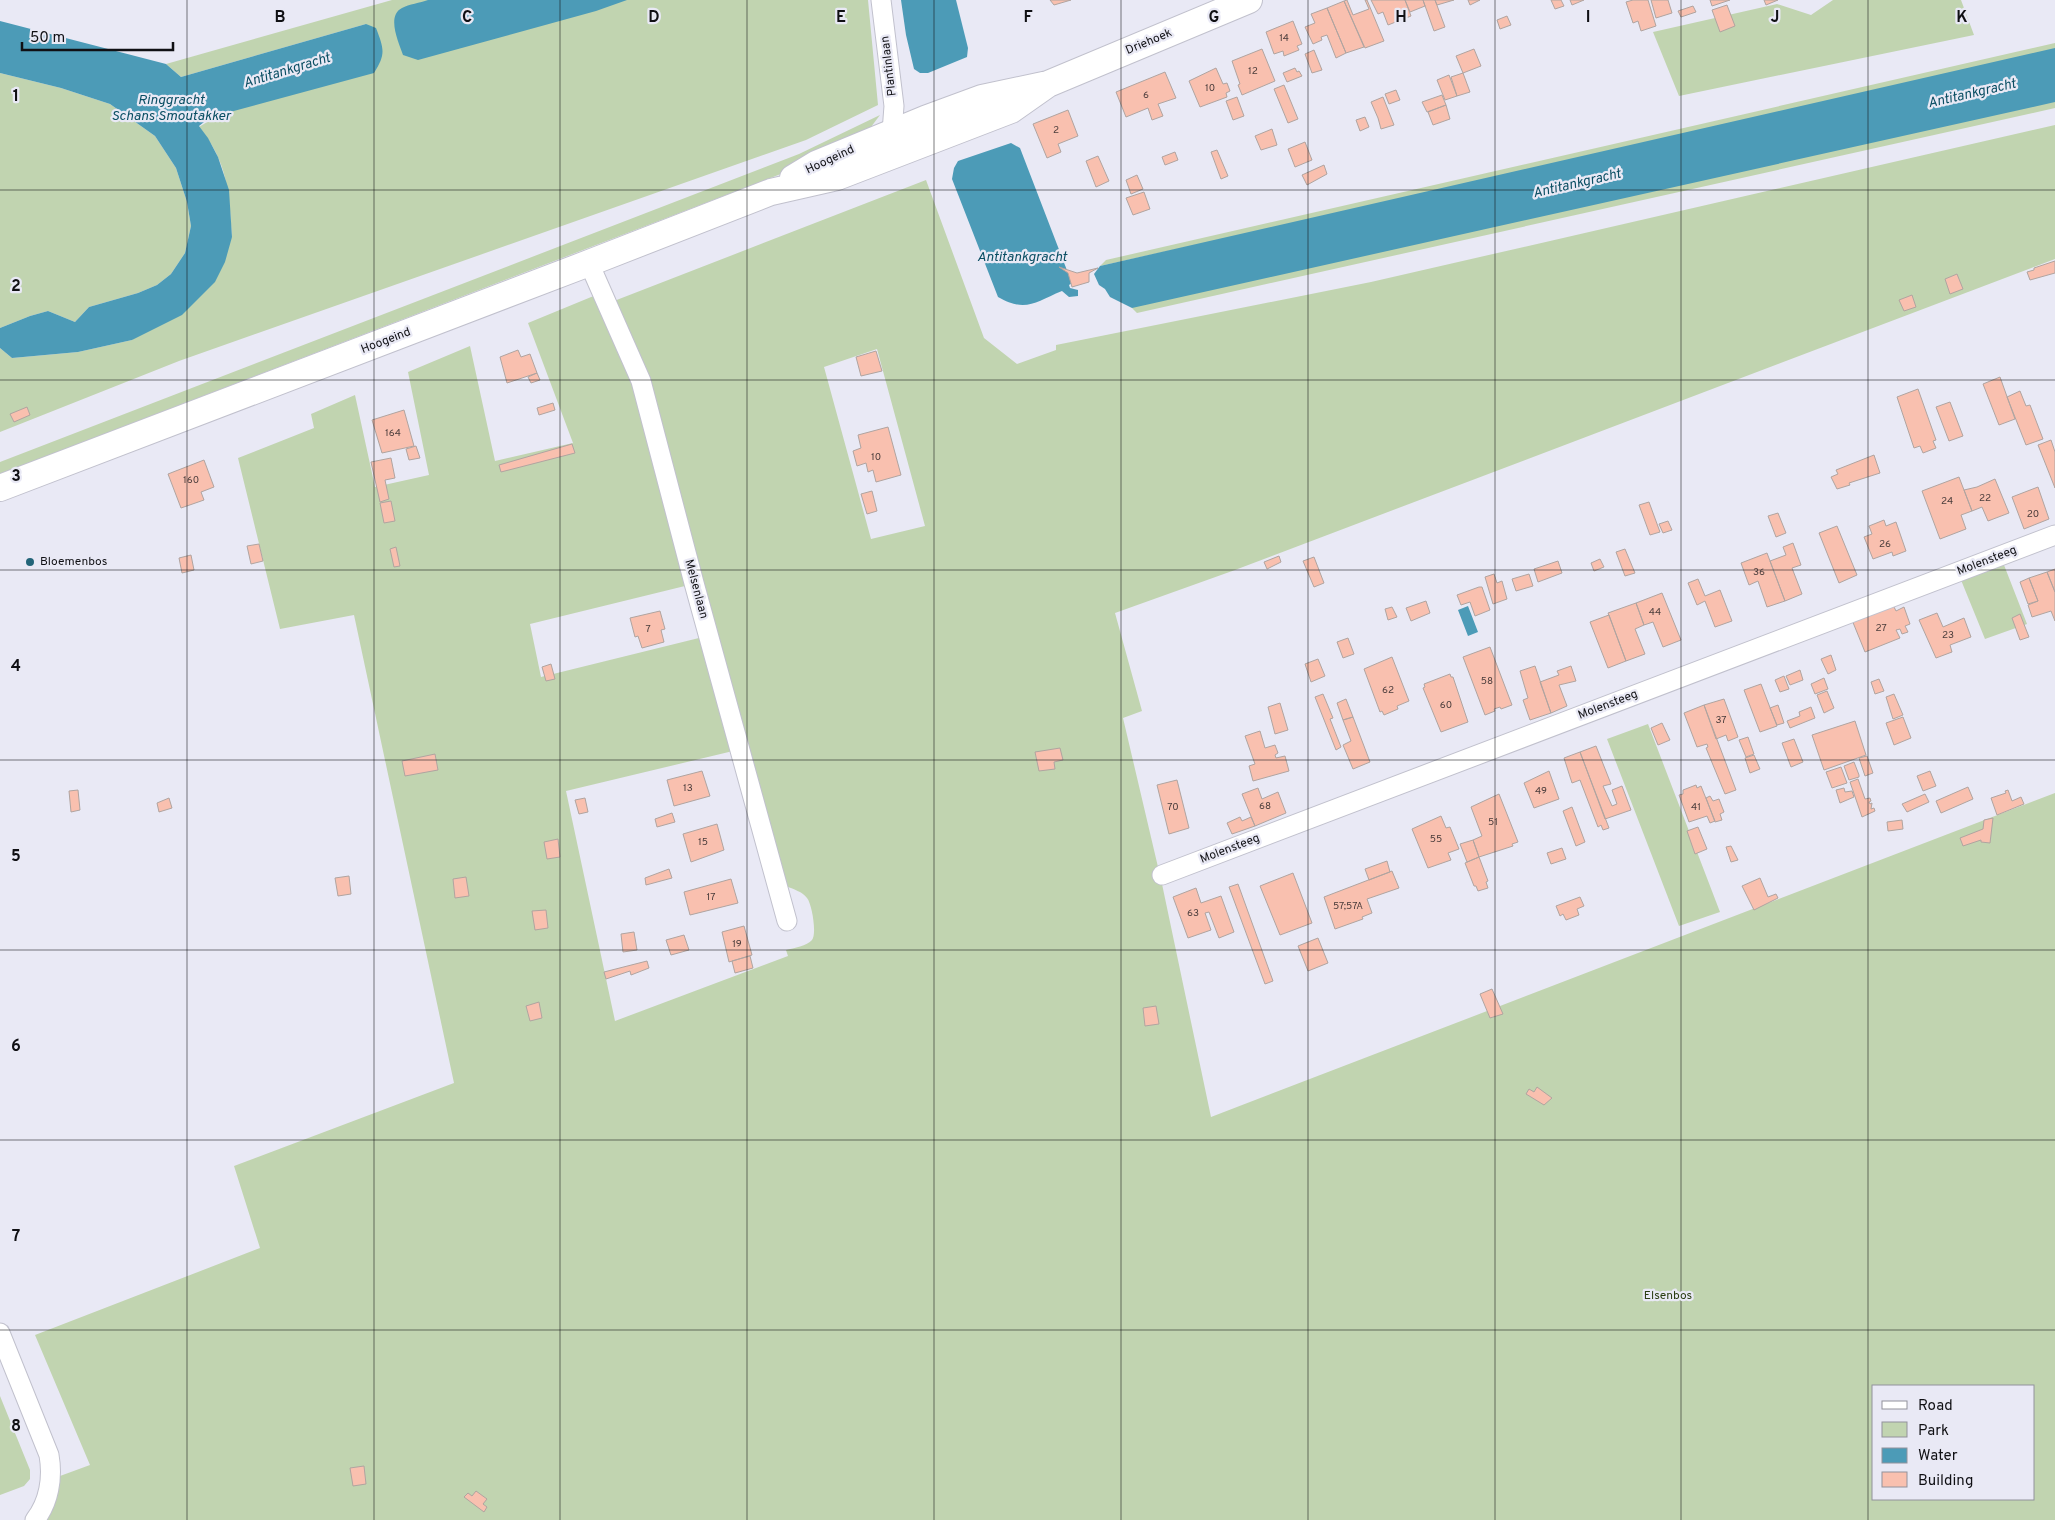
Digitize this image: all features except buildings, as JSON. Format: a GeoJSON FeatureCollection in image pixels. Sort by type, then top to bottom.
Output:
{"type":"FeatureCollection","features":[{"type":"Feature","properties":{"kind":"main road","name":"Driehoek"},"geometry":{"type":"LineString","coordinates":[[895,142],[967,103],[1048,84],[1249,0]]}},
{"type":"Feature","properties":{"kind":"main road","name":"Hoogeind"},"geometry":{"type":"LineString","coordinates":[[0,488],[771,192],[816,164],[895,142]]}},
{"type":"Feature","properties":{"kind":"street","name":"Plantinlaan"},"geometry":{"type":"LineString","coordinates":[[881,0],[894,106],[895,142]]}},
{"type":"Feature","properties":{"kind":"street","name":"Melsenlaan"},"geometry":{"type":"LineString","coordinates":[[589,263],[641,380],[694,583],[787,921]]}},
{"type":"Feature","properties":{"kind":"street","name":"Molensteeg"},"geometry":{"type":"LineString","coordinates":[[1162,875],[2055,535]]}},
{"type":"Feature","properties":{"kind":"street"},"geometry":{"type":"LineString","coordinates":[[0,1334],[49,1455],[51,1474],[49,1490],[44,1504],[34,1520]]}},
{"type":"Feature","properties":{"kind":"green space"},"geometry":{"type":"Polygon","coordinates":[[[392,0],[868,0],[878,105],[806,140],[179,361],[0,432],[0,348],[12,358],[78,352],[132,340],[232,237],[230,206],[225,179],[216,153],[199,127],[366,24],[181,77],[166,64],[392,0]]]}},
{"type":"Feature","properties":{"kind":"green space"},"geometry":{"type":"Polygon","coordinates":[[[1833,0],[1961,0],[1974,35],[1679,96],[1653,32],[1777,4],[1811,15],[1833,0]]]}},
{"type":"Feature","properties":{"kind":"green space"},"geometry":{"type":"Polygon","coordinates":[[[2055,43],[2055,55],[1100,266],[1106,260],[2055,43]]]}},
{"type":"Feature","properties":{"kind":"green space"},"geometry":{"type":"Polygon","coordinates":[[[0,73],[61,88],[110,104],[155,136],[176,168],[187,202],[191,226],[185,253],[171,274],[157,285],[138,293],[89,307],[75,322],[48,311],[0,328],[0,73]]]}},
{"type":"Feature","properties":{"kind":"green space"},"geometry":{"type":"Polygon","coordinates":[[[2055,96],[2055,108],[1137,313],[1132,308],[1136,302],[2055,96]]]}},
{"type":"Feature","properties":{"kind":"green space"},"geometry":{"type":"Polygon","coordinates":[[[880,115],[865,135],[786,172],[0,474],[0,462],[799,154],[880,115]]]}},
{"type":"Feature","properties":{"kind":"green space","name":"Elsenbos"},"geometry":{"type":"Polygon","coordinates":[[[2055,125],[2055,259],[1235,570],[1115,613],[1142,711],[1123,718],[1162,884],[1211,1117],[2055,793],[2055,1520],[47,1520],[59,1490],[60,1476],[90,1465],[35,1335],[260,1248],[234,1166],[454,1083],[354,615],[280,629],[238,458],[314,428],[311,414],[355,395],[375,487],[429,475],[408,372],[470,346],[495,461],[573,443],[528,323],[596,295],[631,370],[689,585],[530,624],[541,677],[703,637],[733,751],[566,791],[615,1021],[788,956],[786,950],[807,944],[812,940],[814,926],[807,898],[800,892],[786,886],[614,301],[926,180],[984,338],[1017,364],[1056,350],[1056,345],[1371,282],[2055,125]],[[877,349],[824,367],[871,539],[925,526],[877,349]]]}},
{"type":"Feature","properties":{"kind":"green space"},"geometry":{"type":"Polygon","coordinates":[[[2004,565],[2027,624],[1985,639],[1961,580],[2004,565]]]}},
{"type":"Feature","properties":{"kind":"green space"},"geometry":{"type":"Polygon","coordinates":[[[1648,724],[1720,912],[1679,926],[1607,739],[1648,724]]]}},
{"type":"Feature","properties":{"kind":"green space"},"geometry":{"type":"Polygon","coordinates":[[[0,1396],[30,1470],[30,1479],[24,1486],[0,1495],[0,1396]]]}},
{"type":"Feature","properties":{"kind":"water"},"geometry":{"type":"Polygon","coordinates":[[[428,0],[627,0],[596,11],[418,60],[403,55],[395,30],[395,17],[402,8],[428,0]]]}},
{"type":"Feature","properties":{"kind":"water"},"geometry":{"type":"Polygon","coordinates":[[[901,0],[956,0],[968,48],[967,57],[928,73],[920,73],[914,69],[906,35],[901,0]]]}},
{"type":"Feature","properties":{"kind":"water","name":"Ringgracht Schans Smoutakker"},"geometry":{"type":"Polygon","coordinates":[[[0,21],[166,64],[181,77],[366,24],[376,28],[381,41],[382,56],[374,73],[219,115],[199,126],[218,157],[229,190],[232,237],[225,262],[215,282],[182,315],[132,340],[78,352],[12,358],[0,348],[0,328],[48,311],[75,322],[89,307],[138,293],[157,285],[171,274],[185,253],[191,226],[187,202],[176,168],[155,136],[110,104],[61,88],[0,73],[0,21]]]}},
{"type":"Feature","properties":{"kind":"water","name":"Antitankgracht"},"geometry":{"type":"Polygon","coordinates":[[[2055,48],[2055,102],[1132,308],[1110,297],[1105,289],[1099,285],[1094,274],[1100,266],[2055,48]]]}},
{"type":"Feature","properties":{"kind":"water","name":"Antitankgracht"},"geometry":{"type":"Polygon","coordinates":[[[1011,143],[1020,148],[1072,283],[1069,285],[1070,288],[1078,290],[1078,296],[1069,297],[1062,291],[1037,302],[1023,305],[1008,302],[998,297],[952,179],[954,168],[958,161],[1011,143]]]}},
{"type":"Feature","properties":{"kind":"water"},"geometry":{"type":"Polygon","coordinates":[[[1468,606],[1478,632],[1468,636],[1458,610],[1468,606]]]}},
{"type":"Feature","properties":{"kind":"place","name":"Bloemenbos"},"geometry":{"type":"Point","coordinates":[30,562]}}]}
